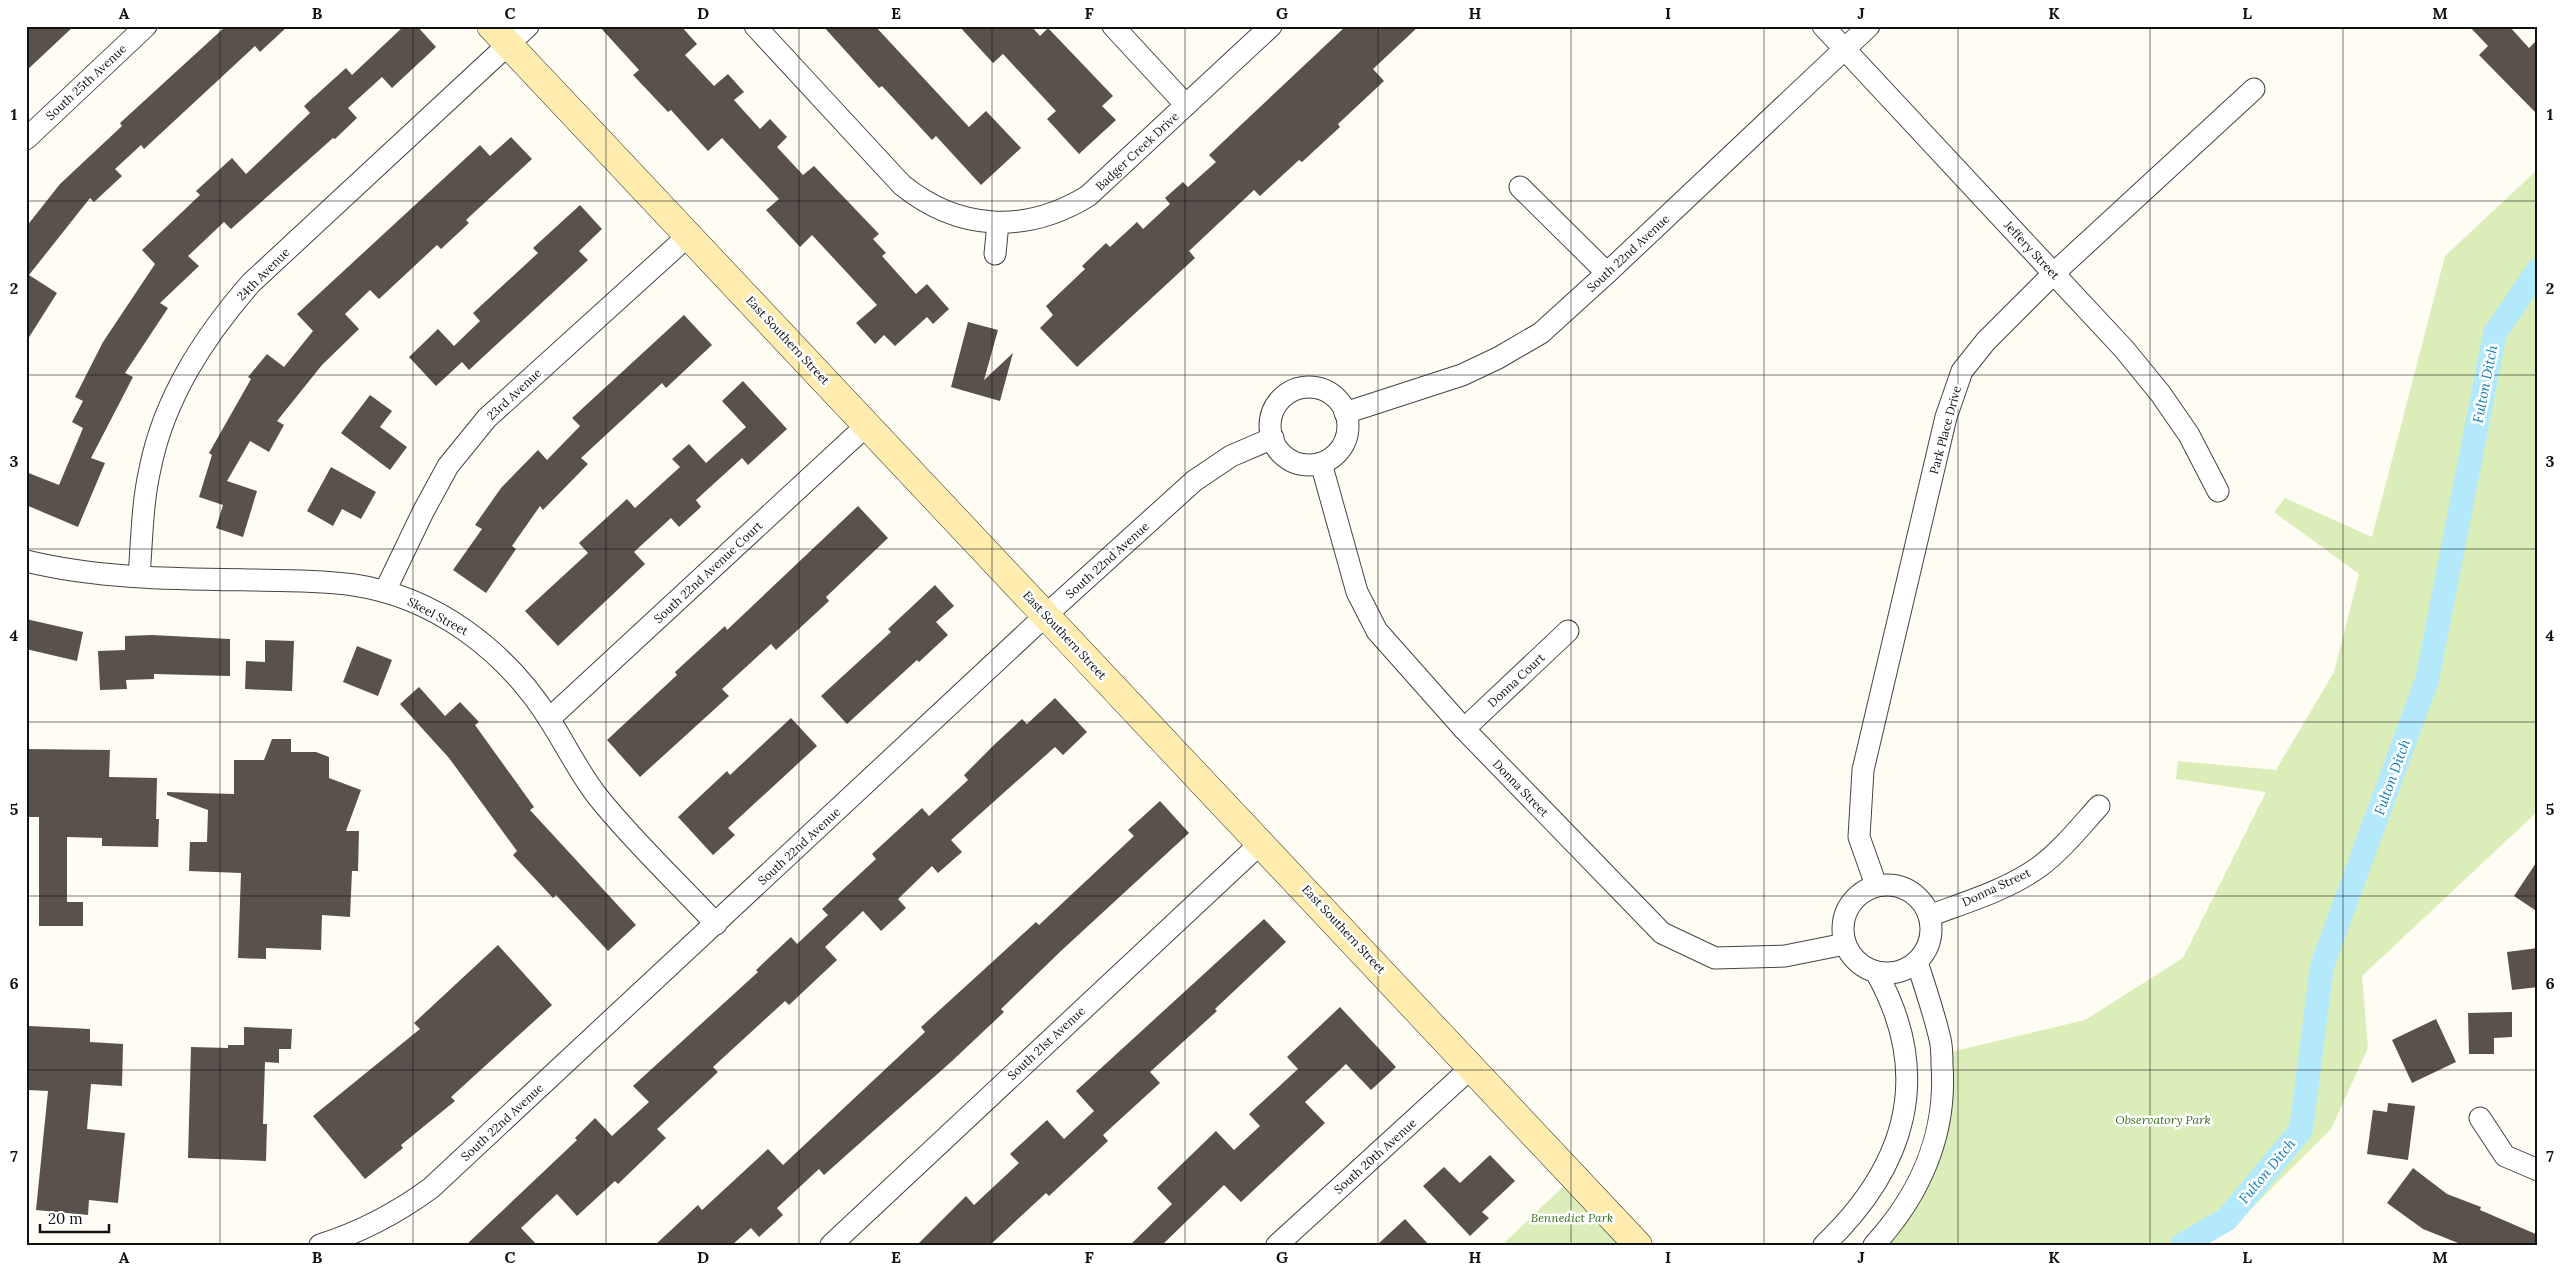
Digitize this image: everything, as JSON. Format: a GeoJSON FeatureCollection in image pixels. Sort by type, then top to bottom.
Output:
{"type":"FeatureCollection","features":[{"type":"Feature","properties":{"kind":"street","name":"South 25th Avenue"},"geometry":{"type":"LineString","coordinates":[[26,139],[146,26]]}},
{"type":"Feature","properties":{"kind":"street","name":"Badger Creek Drive"},"geometry":{"type":"LineString","coordinates":[[755,26],[902,185],[917,196],[949,213],[998,223],[1046,216],[1072,206],[1088,196],[1271,26]]}},
{"type":"Feature","properties":{"kind":"street"},"geometry":{"type":"LineString","coordinates":[[1113,26],[1186,105]]}},
{"type":"Feature","properties":{"kind":"street","name":"Jeffery Street"},"geometry":{"type":"LineString","coordinates":[[1823,26],[2124,349],[2160,393],[2189,436],[2218,491]]}},
{"type":"Feature","properties":{"kind":"street","name":"South 22nd Avenue"},"geometry":{"type":"LineString","coordinates":[[1346,413],[1462,375],[1498,358],[1541,333],[1869,26]]}},
{"type":"Feature","properties":{"kind":"street","name":"East Southern Street"},"geometry":{"type":"LineString","coordinates":[[509,32],[689,235],[1473,1066],[1638,1245]]}},
{"type":"Feature","properties":{"kind":"street","name":"24th Avenue"},"geometry":{"type":"LineString","coordinates":[[139,576],[146,492],[157,439],[180,383],[216,326],[251,284],[509,32]]}},
{"type":"Feature","properties":{"kind":"street","name":"Park Place Drive"},"geometry":{"type":"LineString","coordinates":[[1876,885],[1859,837],[1863,770],[1946,417],[1962,371],[1986,341],[2054,274],[2254,89]]}},
{"type":"Feature","properties":{"kind":"street"},"geometry":{"type":"LineString","coordinates":[[1520,187],[1607,273]]}},
{"type":"Feature","properties":{"kind":"street"},"geometry":{"type":"LineString","coordinates":[[995,254],[998,223]]}},
{"type":"Feature","properties":{"kind":"street","name":"23rd Avenue"},"geometry":{"type":"LineString","coordinates":[[385,591],[423,512],[448,466],[487,418],[689,235]]}},
{"type":"Feature","properties":{"kind":"street"},"geometry":{"type":"LineString","coordinates":[[1310,387],[1323,390],[1334,396],[1346,413],[1348,429],[1346,441],[1339,452],[1321,463],[1306,465],[1294,462],[1283,454],[1273,438],[1271,418],[1276,405],[1285,396],[1297,389],[1310,387]]}},
{"type":"Feature","properties":{"kind":"street","name":"South 22nd Avenue Court"},"geometry":{"type":"LineString","coordinates":[[549,719],[867,425]]}},
{"type":"Feature","properties":{"kind":"street","name":"South 22nd Avenue"},"geometry":{"type":"LineString","coordinates":[[320,1245],[366,1228],[406,1206],[431,1188],[1046,615],[1194,481],[1231,456],[1273,438]]}},
{"type":"Feature","properties":{"kind":"street","name":"Donna Street"},"geometry":{"type":"LineString","coordinates":[[1321,463],[1356,592],[1377,631],[1464,729],[1662,933],[1715,958],[1785,956],[1845,944]]}},
{"type":"Feature","properties":{"kind":"street","name":"Skeel Street"},"geometry":{"type":"LineString","coordinates":[[26,561],[99,575],[301,580],[353,584],[385,591],[433,610],[473,635],[500,658],[524,684],[549,719],[572,760],[598,797],[716,924]]}},
{"type":"Feature","properties":{"kind":"street","name":"Donna Court"},"geometry":{"type":"LineString","coordinates":[[1464,729],[1568,631]]}},
{"type":"Feature","properties":{"kind":"street","name":"Donna Street"},"geometry":{"type":"LineString","coordinates":[[1929,916],[1997,889],[2038,868],[2058,851],[2099,806]]}},
{"type":"Feature","properties":{"kind":"street","name":"South 21st Avenue"},"geometry":{"type":"LineString","coordinates":[[831,1245],[1262,842]]}},
{"type":"Feature","properties":{"kind":"street"},"geometry":{"type":"LineString","coordinates":[[1891,884],[1906,888],[1918,896],[1927,908],[1929,916],[1931,936],[1926,950],[1917,962],[1905,970],[1891,973],[1876,972],[1863,966],[1852,957],[1845,944],[1842,929],[1844,914],[1851,901],[1862,891],[1876,885],[1891,884]]}},
{"type":"Feature","properties":{"kind":"street"},"geometry":{"type":"LineString","coordinates":[[1874,1245],[1911,1196],[1935,1146],[1941,1118],[1944,1091],[1941,1040],[1917,962]]}},
{"type":"Feature","properties":{"kind":"street"},"geometry":{"type":"LineString","coordinates":[[1824,1245],[1851,1220],[1886,1168],[1899,1137],[1906,1106],[1908,1081],[1905,1052],[1888,992],[1876,972]]}},
{"type":"Feature","properties":{"kind":"street","name":"South 20th Avenue"},"geometry":{"type":"LineString","coordinates":[[1277,1245],[1473,1066]]}},
{"type":"Feature","properties":{"kind":"street"},"geometry":{"type":"LineString","coordinates":[[2480,1118],[2505,1156],[2538,1170]]}},
{"type":"Feature","properties":{"kind":"green space","name":"Observatory Park"},"geometry":{"type":"Polygon","coordinates":[[[2538,169],[2538,811],[2362,976],[2368,1048],[2331,1129],[2241,1219],[2201,1245],[1874,1245],[1926,1167],[1942,1054],[2085,1020],[2183,958],[2266,792],[2176,779],[2178,761],[2276,770],[2334,672],[2359,574],[2274,512],[2285,498],[2372,537],[2445,256],[2538,169]]]}},
{"type":"Feature","properties":{"kind":"green space","name":"Bennedict Park"},"geometry":{"type":"Polygon","coordinates":[[[1574,1176],[1638,1245],[1502,1245],[1574,1176]]]}},
{"type":"Feature","properties":{"kind":"building"},"geometry":{"type":"Polygon","coordinates":[[[26,26],[74,26],[26,71],[26,26]]]}},
{"type":"Feature","properties":{"kind":"building"},"geometry":{"type":"Polygon","coordinates":[[[226,26],[288,26],[260,52],[255,46],[144,149],[141,145],[115,169],[122,176],[94,202],[90,198],[29,275],[57,293],[26,342],[26,227],[60,184],[122,126],[120,123],[226,26]]]}},
{"type":"Feature","properties":{"kind":"building"},"geometry":{"type":"Polygon","coordinates":[[[404,26],[417,26],[436,47],[392,88],[382,77],[348,108],[357,118],[335,139],[333,138],[231,229],[224,222],[188,256],[199,266],[160,303],[168,308],[125,373],[133,377],[91,458],[105,463],[78,527],[26,505],[26,472],[59,485],[83,428],[72,422],[83,401],[75,397],[103,342],[155,264],[142,250],[200,195],[196,191],[232,158],[246,174],[310,113],[304,106],[346,68],[352,75],[404,26]]]}},
{"type":"Feature","properties":{"kind":"building"},"geometry":{"type":"Polygon","coordinates":[[[599,26],[681,26],[697,44],[685,55],[714,86],[728,74],[744,92],[734,100],[760,129],[770,119],[787,137],[777,147],[803,175],[814,166],[879,234],[873,239],[886,253],[882,256],[916,294],[927,284],[949,309],[933,324],[927,317],[895,346],[884,335],[875,344],[856,323],[877,305],[812,235],[800,247],[766,210],[779,199],[722,138],[708,151],[671,110],[668,112],[633,75],[639,70],[599,26]]]}},
{"type":"Feature","properties":{"kind":"building"},"geometry":{"type":"Polygon","coordinates":[[[823,26],[875,26],[969,127],[986,111],[1021,148],[981,185],[936,136],[932,140],[882,86],[879,88],[823,26]]]}},
{"type":"Feature","properties":{"kind":"building"},"geometry":{"type":"Polygon","coordinates":[[[959,26],[1031,26],[1040,36],[1048,28],[1113,96],[1102,106],[1116,120],[1079,154],[1047,119],[1056,111],[1003,54],[993,63],[959,26]]]}},
{"type":"Feature","properties":{"kind":"building"},"geometry":{"type":"Polygon","coordinates":[[[1346,26],[1419,26],[1373,69],[1384,81],[1338,124],[1340,127],[1302,162],[1299,160],[1260,196],[1254,190],[1189,251],[1195,258],[1077,367],[1040,328],[1053,315],[1046,306],[1085,269],[1082,266],[1106,243],[1110,247],[1137,222],[1143,229],[1170,204],[1165,198],[1183,182],[1188,187],[1216,162],[1209,155],[1346,26]]]}},
{"type":"Feature","properties":{"kind":"building"},"geometry":{"type":"Polygon","coordinates":[[[2469,26],[2509,26],[2529,48],[2538,39],[2538,115],[2479,55],[2488,46],[2469,26]]]}},
{"type":"Feature","properties":{"kind":"building"},"geometry":{"type":"Polygon","coordinates":[[[511,137],[532,159],[466,220],[469,223],[441,249],[437,245],[379,299],[370,290],[345,314],[359,329],[322,365],[277,421],[284,425],[269,452],[250,441],[227,481],[257,491],[243,537],[216,528],[223,505],[199,497],[212,455],[209,453],[251,379],[248,377],[267,354],[284,367],[313,331],[297,314],[480,145],[490,156],[511,137]]]}},
{"type":"Feature","properties":{"kind":"building"},"geometry":{"type":"Polygon","coordinates":[[[580,205],[602,229],[579,251],[588,260],[469,370],[462,362],[436,386],[409,357],[438,329],[454,346],[480,321],[473,313],[538,253],[533,248],[580,205]]]}},
{"type":"Feature","properties":{"kind":"building"},"geometry":{"type":"Polygon","coordinates":[[[684,315],[712,345],[666,388],[662,383],[581,458],[588,464],[543,510],[540,506],[512,546],[516,549],[486,593],[453,570],[482,529],[475,525],[501,488],[538,450],[547,460],[580,426],[572,418],[684,315]]]}},
{"type":"Feature","properties":{"kind":"building"},"geometry":{"type":"Polygon","coordinates":[[[968,322],[998,330],[984,380],[1013,353],[1000,401],[951,387],[968,322]]]}},
{"type":"Feature","properties":{"kind":"building"},"geometry":{"type":"Polygon","coordinates":[[[743,381],[787,429],[748,465],[742,458],[696,500],[701,507],[679,527],[671,518],[634,552],[645,564],[558,646],[525,611],[588,553],[579,543],[627,499],[635,508],[680,467],[672,459],[689,444],[706,463],[746,427],[722,401],[743,381]]]}},
{"type":"Feature","properties":{"kind":"building"},"geometry":{"type":"Polygon","coordinates":[[[370,395],[392,411],[380,427],[407,447],[390,470],[341,433],[370,395]]]}},
{"type":"Feature","properties":{"kind":"building"},"geometry":{"type":"Polygon","coordinates":[[[331,467],[376,492],[361,519],[342,509],[333,526],[307,511],[331,467]]]}},
{"type":"Feature","properties":{"kind":"building"},"geometry":{"type":"Polygon","coordinates":[[[858,506],[888,538],[826,597],[829,601],[776,650],[771,644],[722,689],[729,696],[640,777],[607,740],[677,675],[675,672],[725,626],[727,630],[858,506]]]}},
{"type":"Feature","properties":{"kind":"building"},"geometry":{"type":"Polygon","coordinates":[[[935,585],[954,606],[936,622],[948,635],[919,662],[917,660],[847,724],[821,696],[891,632],[888,629],[935,585]]]}},
{"type":"Feature","properties":{"kind":"building"},"geometry":{"type":"Polygon","coordinates":[[[26,619],[83,632],[77,661],[26,649],[26,619]]]}},
{"type":"Feature","properties":{"kind":"building"},"geometry":{"type":"Polygon","coordinates":[[[152,635],[230,639],[230,676],[154,674],[154,679],[126,680],[127,689],[100,690],[98,651],[125,650],[125,636],[152,635]]]}},
{"type":"Feature","properties":{"kind":"building"},"geometry":{"type":"Polygon","coordinates":[[[265,640],[294,641],[292,691],[245,689],[246,661],[265,662],[265,640]]]}},
{"type":"Feature","properties":{"kind":"building"},"geometry":{"type":"Polygon","coordinates":[[[357,646],[392,660],[378,696],[343,682],[357,646]]]}},
{"type":"Feature","properties":{"kind":"building"},"geometry":{"type":"Polygon","coordinates":[[[419,687],[445,716],[460,702],[479,722],[475,725],[534,807],[530,810],[636,925],[608,951],[556,895],[553,898],[513,855],[517,851],[449,758],[400,704],[419,687]]]}},
{"type":"Feature","properties":{"kind":"building"},"geometry":{"type":"Polygon","coordinates":[[[1055,698],[1087,732],[1063,755],[1055,747],[951,840],[962,852],[938,873],[932,866],[898,899],[906,908],[881,931],[863,911],[825,947],[837,960],[789,1005],[785,1001],[713,1067],[718,1072],[657,1129],[666,1138],[618,1184],[615,1181],[577,1216],[557,1194],[521,1228],[537,1245],[466,1245],[577,1140],[575,1138],[595,1118],[612,1136],[649,1102],[633,1086],[758,972],[756,970],[791,937],[797,944],[828,915],[822,909],[876,859],[872,854],[922,808],[929,816],[968,780],[964,775],[996,743],[1022,719],[1027,724],[1055,698]]]}},
{"type":"Feature","properties":{"kind":"building"},"geometry":{"type":"Polygon","coordinates":[[[791,718],[817,746],[728,828],[735,835],[713,855],[678,817],[727,771],[730,775],[791,718]]]}},
{"type":"Feature","properties":{"kind":"building"},"geometry":{"type":"Polygon","coordinates":[[[272,739],[291,739],[291,752],[316,752],[329,757],[329,778],[361,790],[346,831],[359,831],[358,871],[352,871],[350,917],[322,915],[321,950],[266,948],[266,959],[238,958],[241,873],[189,871],[190,842],[207,842],[208,810],[167,795],[167,792],[234,794],[234,760],[264,760],[272,739]]]}},
{"type":"Feature","properties":{"kind":"building"},"geometry":{"type":"Polygon","coordinates":[[[26,749],[110,750],[109,777],[157,778],[156,819],[159,819],[158,847],[102,846],[102,838],[67,837],[67,902],[83,902],[83,926],[39,926],[39,817],[26,817],[26,749]]]}},
{"type":"Feature","properties":{"kind":"building"},"geometry":{"type":"Polygon","coordinates":[[[1160,801],[1189,833],[1062,950],[1001,1009],[1004,1012],[952,1061],[824,1175],[819,1169],[777,1208],[783,1215],[759,1237],[751,1228],[732,1245],[655,1245],[698,1205],[702,1210],[768,1149],[783,1165],[925,1032],[921,1027],[1036,922],[1039,925],[1134,836],[1128,830],[1160,801]]]}},
{"type":"Feature","properties":{"kind":"building"},"geometry":{"type":"Polygon","coordinates":[[[2538,860],[2538,912],[2514,896],[2538,860]]]}},
{"type":"Feature","properties":{"kind":"building"},"geometry":{"type":"Polygon","coordinates":[[[1264,919],[1286,942],[1215,1009],[1217,1011],[1150,1072],[1160,1083],[1103,1135],[1108,1141],[1049,1196],[1046,1193],[990,1245],[917,1245],[966,1196],[974,1205],[1019,1163],[1010,1154],[1047,1120],[1064,1139],[1094,1111],[1076,1091],[1264,919]]]}},
{"type":"Feature","properties":{"kind":"building"},"geometry":{"type":"Polygon","coordinates":[[[498,945],[552,1005],[451,1097],[455,1101],[401,1145],[403,1148],[365,1179],[313,1116],[420,1029],[414,1023],[498,945]]]}},
{"type":"Feature","properties":{"kind":"building"},"geometry":{"type":"Polygon","coordinates":[[[2538,948],[2538,987],[2512,990],[2507,952],[2538,948]]]}},
{"type":"Feature","properties":{"kind":"building"},"geometry":{"type":"Polygon","coordinates":[[[1340,1007],[1396,1067],[1371,1090],[1346,1064],[1305,1102],[1325,1123],[1241,1202],[1224,1185],[1162,1245],[1130,1245],[1172,1204],[1157,1188],[1216,1131],[1234,1150],[1260,1126],[1249,1114],[1298,1069],[1287,1057],[1340,1007]]]}},
{"type":"Feature","properties":{"kind":"building"},"geometry":{"type":"Polygon","coordinates":[[[2512,1012],[2512,1037],[2494,1038],[2494,1054],[2469,1054],[2468,1013],[2512,1012]]]}},
{"type":"Feature","properties":{"kind":"building"},"geometry":{"type":"Polygon","coordinates":[[[2436,1019],[2456,1062],[2412,1083],[2392,1040],[2436,1019]]]}},
{"type":"Feature","properties":{"kind":"building"},"geometry":{"type":"Polygon","coordinates":[[[29,1026],[90,1029],[90,1042],[123,1044],[122,1086],[91,1084],[87,1129],[125,1133],[118,1203],[89,1200],[88,1215],[36,1210],[48,1091],[27,1090],[29,1026]]]}},
{"type":"Feature","properties":{"kind":"building"},"geometry":{"type":"Polygon","coordinates":[[[244,1027],[292,1029],[291,1049],[279,1049],[279,1063],[265,1062],[263,1124],[267,1124],[266,1161],[188,1158],[191,1047],[228,1048],[228,1045],[244,1045],[244,1027]]]}},
{"type":"Feature","properties":{"kind":"building"},"geometry":{"type":"Polygon","coordinates":[[[2388,1103],[2415,1106],[2408,1160],[2367,1154],[2373,1110],[2387,1112],[2388,1103]]]}},
{"type":"Feature","properties":{"kind":"building"},"geometry":{"type":"Polygon","coordinates":[[[1490,1155],[1515,1181],[1482,1212],[1489,1218],[1470,1236],[1423,1186],[1444,1167],[1460,1183],[1490,1155]]]}},
{"type":"Feature","properties":{"kind":"building"},"geometry":{"type":"Polygon","coordinates":[[[2413,1168],[2447,1194],[2481,1207],[2480,1210],[2538,1235],[2538,1245],[2463,1245],[2423,1229],[2387,1203],[2413,1168]]]}},
{"type":"Feature","properties":{"kind":"building"},"geometry":{"type":"Polygon","coordinates":[[[1405,1219],[1429,1245],[1377,1245],[1405,1219]]]}},
{"type":"Feature","properties":{"kind":"waterway","name":"Fulton Ditch"},"geometry":{"type":"LineString","coordinates":[[2182,1245],[2227,1219],[2301,1130],[2322,966],[2427,680],[2495,333],[2538,270]]}}]}
